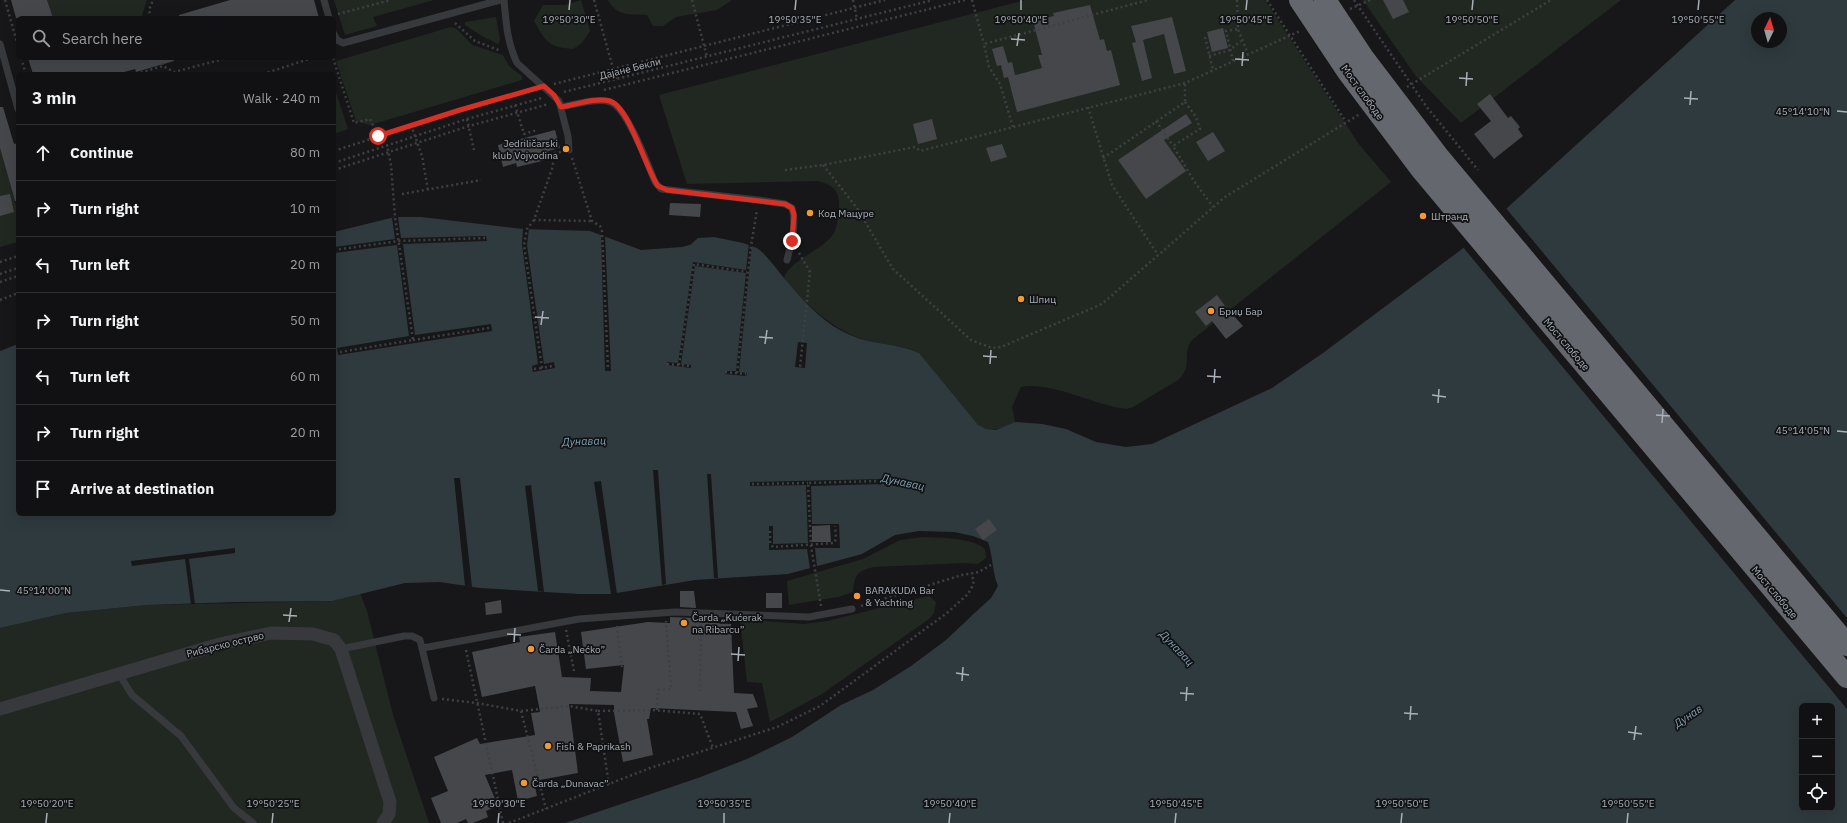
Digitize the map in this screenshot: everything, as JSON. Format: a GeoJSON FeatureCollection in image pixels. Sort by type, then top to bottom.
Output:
{"type":"FeatureCollection","features":[{"type":"Feature","properties":{"kind":"highway","name":"Мост слободе"},"geometry":{"type":"LineString","coordinates":[[1300,0],[1352,78],[1421,169],[1847,677]]}},
{"type":"Feature","properties":{"kind":"highway","name":"Мост слободе"},"geometry":{"type":"LineString","coordinates":[[1325,0],[1377,76],[1437,155],[1847,644]]}},
{"type":"Feature","properties":{"kind":"street","name":"Рибарско острво"},"geometry":{"type":"LineString","coordinates":[[0,709],[220,644],[271,633],[313,634],[334,640],[341,649]]}},
{"type":"Feature","properties":{"kind":"street"},"geometry":{"type":"LineString","coordinates":[[341,649],[390,802],[389,814],[383,823]]}},
{"type":"Feature","properties":{"kind":"lane"},"geometry":{"type":"LineString","coordinates":[[324,0],[328,16]]}},
{"type":"Feature","properties":{"kind":"lane"},"geometry":{"type":"LineString","coordinates":[[336,38],[343,43],[444,14],[500,0]]}},
{"type":"Feature","properties":{"kind":"lane"},"geometry":{"type":"LineString","coordinates":[[504,0],[509,43],[513,55],[517,63],[554,95],[560,104],[570,150]]}},
{"type":"Feature","properties":{"kind":"lane"},"geometry":{"type":"LineString","coordinates":[[0,44],[16,103]]}},
{"type":"Feature","properties":{"kind":"lane"},"geometry":{"type":"LineString","coordinates":[[560,104],[610,101],[617,106],[632,130],[655,182],[661,189],[758,200],[785,204],[792,208],[794,215],[792,241],[787,260]]}},
{"type":"Feature","properties":{"kind":"lane"},"geometry":{"type":"LineString","coordinates":[[423,648],[464,642],[564,622],[616,616],[665,612],[701,612],[809,617],[852,609]]}},
{"type":"Feature","properties":{"kind":"lane"},"geometry":{"type":"LineString","coordinates":[[341,649],[412,636],[420,640],[434,698]]}},
{"type":"Feature","properties":{"kind":"lane"},"geometry":{"type":"LineString","coordinates":[[119,674],[132,695],[181,736],[234,808],[253,823]]}},
{"type":"Feature","properties":{"kind":"path"},"geometry":{"type":"LineString","coordinates":[[5,0],[16,39]]}},
{"type":"Feature","properties":{"kind":"path"},"geometry":{"type":"LineString","coordinates":[[150,16],[149,10],[153,0]]}},
{"type":"Feature","properties":{"kind":"path"},"geometry":{"type":"LineString","coordinates":[[335,16],[391,0]]}},
{"type":"Feature","properties":{"kind":"path"},"geometry":{"type":"LineString","coordinates":[[594,0],[616,79]]}},
{"type":"Feature","properties":{"kind":"path"},"geometry":{"type":"LineString","coordinates":[[692,0],[707,57]]}},
{"type":"Feature","properties":{"kind":"path"},"geometry":{"type":"LineString","coordinates":[[853,0],[857,19]]}},
{"type":"Feature","properties":{"kind":"path"},"geometry":{"type":"LineString","coordinates":[[336,150],[411,125],[544,86],[885,0]]}},
{"type":"Feature","properties":{"kind":"path","name":"Дајане Бекли"},"geometry":{"type":"LineString","coordinates":[[336,162],[514,105],[933,0]]}},
{"type":"Feature","properties":{"kind":"path"},"geometry":{"type":"LineString","coordinates":[[603,90],[965,0]]}},
{"type":"Feature","properties":{"kind":"path"},"geometry":{"type":"LineString","coordinates":[[972,0],[989,67],[1000,84],[1013,127]]}},
{"type":"Feature","properties":{"kind":"path"},"geometry":{"type":"LineString","coordinates":[[984,44],[1148,0]]}},
{"type":"Feature","properties":{"kind":"path"},"geometry":{"type":"LineString","coordinates":[[1237,0],[1238,29],[1241,41],[1248,54]]}},
{"type":"Feature","properties":{"kind":"path"},"geometry":{"type":"LineString","coordinates":[[1267,0],[1346,122]]}},
{"type":"Feature","properties":{"kind":"path"},"geometry":{"type":"LineString","coordinates":[[1354,0],[1426,106],[1478,170]]}},
{"type":"Feature","properties":{"kind":"path"},"geometry":{"type":"LineString","coordinates":[[1358,5],[1370,0]]}},
{"type":"Feature","properties":{"kind":"path"},"geometry":{"type":"LineString","coordinates":[[1405,88],[1551,0]]}},
{"type":"Feature","properties":{"kind":"path"},"geometry":{"type":"LineString","coordinates":[[444,14],[475,41],[513,55]]}},
{"type":"Feature","properties":{"kind":"path"},"geometry":{"type":"LineString","coordinates":[[1233,61],[1226,32],[1238,29]]}},
{"type":"Feature","properties":{"kind":"path"},"geometry":{"type":"LineString","coordinates":[[785,170],[824,165],[915,147],[920,151],[1185,83],[1289,35]]}},
{"type":"Feature","properties":{"kind":"path"},"geometry":{"type":"LineString","coordinates":[[1205,37],[1213,70]]}},
{"type":"Feature","properties":{"kind":"path"},"geometry":{"type":"LineString","coordinates":[[1209,56],[1230,50],[1241,41]]}},
{"type":"Feature","properties":{"kind":"path"},"geometry":{"type":"LineString","coordinates":[[22,60],[26,72]]}},
{"type":"Feature","properties":{"kind":"path"},"geometry":{"type":"LineString","coordinates":[[162,60],[163,66]]}},
{"type":"Feature","properties":{"kind":"path"},"geometry":{"type":"LineString","coordinates":[[143,72],[163,66],[174,72],[219,60]]}},
{"type":"Feature","properties":{"kind":"path"},"geometry":{"type":"LineString","coordinates":[[269,72],[306,60]]}},
{"type":"Feature","properties":{"kind":"path"},"geometry":{"type":"LineString","coordinates":[[334,60],[354,124],[370,119],[378,136]]}},
{"type":"Feature","properties":{"kind":"path"},"geometry":{"type":"LineString","coordinates":[[1173,146],[1200,129],[1196,117],[1185,102],[1185,83]]}},
{"type":"Feature","properties":{"kind":"path"},"geometry":{"type":"LineString","coordinates":[[1103,158],[1185,102]]}},
{"type":"Feature","properties":{"kind":"path"},"geometry":{"type":"LineString","coordinates":[[336,169],[469,126],[517,112],[560,104]]}},
{"type":"Feature","properties":{"kind":"path"},"geometry":{"type":"LineString","coordinates":[[514,105],[524,134],[537,130]]}},
{"type":"Feature","properties":{"kind":"path"},"geometry":{"type":"LineString","coordinates":[[1088,107],[1112,185],[1158,255]]}},
{"type":"Feature","properties":{"kind":"path"},"geometry":{"type":"LineString","coordinates":[[824,165],[857,208],[892,269],[972,340],[987,347],[1001,347],[1102,304],[1224,197],[1365,111]]}},
{"type":"Feature","properties":{"kind":"path"},"geometry":{"type":"LineString","coordinates":[[467,119],[474,150]]}},
{"type":"Feature","properties":{"kind":"path"},"geometry":{"type":"LineString","coordinates":[[1156,121],[1194,181],[1213,207]]}},
{"type":"Feature","properties":{"kind":"path"},"geometry":{"type":"LineString","coordinates":[[411,125],[422,156],[428,190]]}},
{"type":"Feature","properties":{"kind":"path"},"geometry":{"type":"LineString","coordinates":[[387,145],[413,340]]}},
{"type":"Feature","properties":{"kind":"path"},"geometry":{"type":"LineString","coordinates":[[570,150],[592,221]]}},
{"type":"Feature","properties":{"kind":"path"},"geometry":{"type":"LineString","coordinates":[[542,368],[524,245],[526,231],[534,220],[552,169],[555,153]]}},
{"type":"Feature","properties":{"kind":"path"},"geometry":{"type":"LineString","coordinates":[[402,194],[481,180]]}},
{"type":"Feature","properties":{"kind":"path"},"geometry":{"type":"LineString","coordinates":[[737,373],[748,272],[758,200]]}},
{"type":"Feature","properties":{"kind":"path"},"geometry":{"type":"LineString","coordinates":[[534,220],[592,221],[602,228],[608,369]]}},
{"type":"Feature","properties":{"kind":"path"},"geometry":{"type":"LineString","coordinates":[[336,250],[399,241],[485,238]]}},
{"type":"Feature","properties":{"kind":"path"},"geometry":{"type":"LineString","coordinates":[[792,241],[810,272],[800,367]]}},
{"type":"Feature","properties":{"kind":"path"},"geometry":{"type":"LineString","coordinates":[[0,262],[16,257]]}},
{"type":"Feature","properties":{"kind":"path"},"geometry":{"type":"LineString","coordinates":[[679,365],[694,264],[748,272]]}},
{"type":"Feature","properties":{"kind":"path"},"geometry":{"type":"LineString","coordinates":[[0,274],[16,269]]}},
{"type":"Feature","properties":{"kind":"path"},"geometry":{"type":"LineString","coordinates":[[0,282],[16,277]]}},
{"type":"Feature","properties":{"kind":"path"},"geometry":{"type":"LineString","coordinates":[[0,300],[16,294]]}},
{"type":"Feature","properties":{"kind":"path"},"geometry":{"type":"LineString","coordinates":[[340,352],[489,328]]}},
{"type":"Feature","properties":{"kind":"path"},"geometry":{"type":"LineString","coordinates":[[667,364],[691,366]]}},
{"type":"Feature","properties":{"kind":"path"},"geometry":{"type":"LineString","coordinates":[[534,369],[552,366]]}},
{"type":"Feature","properties":{"kind":"path"},"geometry":{"type":"LineString","coordinates":[[725,372],[746,374]]}},
{"type":"Feature","properties":{"kind":"path"},"geometry":{"type":"LineString","coordinates":[[752,484],[879,481]]}},
{"type":"Feature","properties":{"kind":"path"},"geometry":{"type":"LineString","coordinates":[[808,483],[811,546],[822,615]]}},
{"type":"Feature","properties":{"kind":"path"},"geometry":{"type":"LineString","coordinates":[[770,531],[770,543],[772,547],[811,546],[834,543],[836,539],[835,526]]}},
{"type":"Feature","properties":{"kind":"path"},"geometry":{"type":"LineString","coordinates":[[852,609],[979,572],[991,565]]}},
{"type":"Feature","properties":{"kind":"path"},"geometry":{"type":"LineString","coordinates":[[509,823],[609,784],[777,727],[820,706],[947,613],[968,594],[974,581],[971,574]]}},
{"type":"Feature","properties":{"kind":"path"},"geometry":{"type":"LineString","coordinates":[[657,710],[658,690],[671,689],[665,612]]}},
{"type":"Feature","properties":{"kind":"path"},"geometry":{"type":"LineString","coordinates":[[700,691],[701,612]]}},
{"type":"Feature","properties":{"kind":"path"},"geometry":{"type":"LineString","coordinates":[[616,616],[622,667]]}},
{"type":"Feature","properties":{"kind":"path"},"geometry":{"type":"LineString","coordinates":[[564,622],[574,671]]}},
{"type":"Feature","properties":{"kind":"path"},"geometry":{"type":"LineString","coordinates":[[464,642],[503,823]]}},
{"type":"Feature","properties":{"kind":"path"},"geometry":{"type":"LineString","coordinates":[[434,698],[477,703],[521,711],[569,706],[598,711],[657,710],[700,714],[713,748]]}},
{"type":"Feature","properties":{"kind":"path"},"geometry":{"type":"LineString","coordinates":[[521,711],[546,809]]}},
{"type":"Feature","properties":{"kind":"path"},"geometry":{"type":"LineString","coordinates":[[598,711],[609,784]]}},
{"type":"Feature","properties":{"kind":"shaded area"},"geometry":{"type":"Polygon","coordinates":[[[47,0],[147,0],[142,16],[52,16],[47,0]]]}},
{"type":"Feature","properties":{"kind":"shaded area"},"geometry":{"type":"Polygon","coordinates":[[[334,0],[434,0],[373,17],[377,26],[345,35],[334,0]]]}},
{"type":"Feature","properties":{"kind":"shaded area"},"geometry":{"type":"Polygon","coordinates":[[[581,0],[590,31],[582,43],[573,49],[558,47],[545,39],[534,21],[543,5],[565,5],[581,0]]]}},
{"type":"Feature","properties":{"kind":"shaded area"},"geometry":{"type":"Polygon","coordinates":[[[608,0],[732,0],[717,10],[676,17],[663,26],[653,26],[647,15],[624,14],[616,9],[608,0]]]}},
{"type":"Feature","properties":{"kind":"shaded area"},"geometry":{"type":"Polygon","coordinates":[[[1026,0],[1265,0],[1358,143],[1391,182],[1192,340],[1187,350],[1187,365],[1183,375],[1178,380],[1133,407],[1127,409],[1115,407],[1046,387],[1021,387],[1012,407],[1015,422],[991,430],[981,427],[970,419],[919,353],[913,350],[868,341],[844,331],[814,310],[787,283],[784,277],[788,270],[825,243],[831,237],[836,228],[839,203],[837,193],[834,189],[817,181],[687,184],[659,95],[1026,0]]]}},
{"type":"Feature","properties":{"kind":"shaded area"},"geometry":{"type":"Polygon","coordinates":[[[1363,0],[1621,0],[1461,123],[1415,75],[1363,0]]]}},
{"type":"Feature","properties":{"kind":"shaded area"},"geometry":{"type":"Polygon","coordinates":[[[496,17],[500,40],[498,44],[465,25],[465,22],[496,17]]]}},
{"type":"Feature","properties":{"kind":"shaded area"},"geometry":{"type":"Polygon","coordinates":[[[451,27],[457,29],[472,45],[503,55],[509,66],[522,76],[522,80],[370,125],[356,121],[336,61],[451,27]]]}},
{"type":"Feature","properties":{"kind":"shaded area"},"geometry":{"type":"Polygon","coordinates":[[[336,92],[348,129],[336,133],[336,92]]]}},
{"type":"Feature","properties":{"kind":"shaded area"},"geometry":{"type":"Polygon","coordinates":[[[0,148],[16,205],[16,243],[0,247],[0,148]]]}},
{"type":"Feature","properties":{"kind":"shaded area"},"geometry":{"type":"Polygon","coordinates":[[[922,537],[955,539],[972,542],[985,549],[986,558],[978,564],[964,563],[874,567],[860,572],[856,578],[853,592],[838,597],[789,605],[787,581],[863,559],[900,540],[922,537]]]}},
{"type":"Feature","properties":{"kind":"shaded area"},"geometry":{"type":"Polygon","coordinates":[[[360,593],[367,611],[393,715],[429,823],[0,823],[0,628],[66,613],[147,605],[332,601],[360,593]]]}},
{"type":"Feature","properties":{"kind":"shaded area"},"geometry":{"type":"Polygon","coordinates":[[[929,596],[936,602],[934,613],[929,619],[822,694],[770,722],[762,683],[747,682],[740,619],[804,624],[827,621],[929,596]]]}},
{"type":"Feature","properties":{"kind":"water"},"geometry":{"type":"Polygon","coordinates":[[[1735,0],[1847,0],[1847,823],[565,823],[698,778],[747,759],[792,737],[841,705],[873,690],[911,666],[946,640],[991,598],[998,586],[988,542],[973,536],[954,532],[919,531],[895,535],[862,554],[788,574],[695,580],[611,594],[579,594],[480,588],[440,582],[405,583],[332,601],[147,605],[66,613],[0,628],[0,351],[16,345],[16,516],[336,516],[336,232],[395,217],[421,217],[523,229],[590,231],[641,250],[682,247],[690,245],[698,238],[714,237],[743,243],[757,248],[802,299],[833,326],[850,335],[867,341],[902,347],[919,353],[978,425],[986,429],[996,430],[1015,422],[1042,424],[1066,429],[1096,442],[1126,447],[1152,444],[1272,388],[1323,353],[1462,249],[1735,0]]]}},
{"type":"Feature","properties":{"kind":"pier"},"geometry":{"type":"Polygon","coordinates":[[[1505,207],[1847,618],[1847,709],[1462,246],[1505,207]]]}},
{"type":"Feature","properties":{"kind":"pier"},"geometry":{"type":"Polygon","coordinates":[[[398,217],[401,238],[486,236],[487,241],[403,244],[415,335],[491,324],[492,331],[338,355],[337,348],[409,336],[397,245],[336,253],[336,247],[395,239],[392,218],[398,217]]]}},
{"type":"Feature","properties":{"kind":"pier"},"geometry":{"type":"Polygon","coordinates":[[[523,229],[529,229],[527,245],[544,364],[554,362],[555,368],[533,372],[532,366],[538,364],[522,245],[523,229]]]}},
{"type":"Feature","properties":{"kind":"pier"},"geometry":{"type":"Polygon","coordinates":[[[601,235],[605,236],[611,371],[605,371],[601,235]]]}},
{"type":"Feature","properties":{"kind":"pier"},"geometry":{"type":"Polygon","coordinates":[[[749,243],[752,244],[739,372],[747,373],[746,376],[725,374],[725,371],[736,371],[746,273],[695,266],[681,364],[691,365],[691,368],[667,365],[667,362],[678,363],[693,262],[746,270],[749,243]]]}},
{"type":"Feature","properties":{"kind":"pier"},"geometry":{"type":"Polygon","coordinates":[[[798,342],[807,343],[805,368],[795,367],[798,342]]]}},
{"type":"Feature","properties":{"kind":"pier"},"geometry":{"type":"Polygon","coordinates":[[[653,470],[658,470],[666,584],[662,585],[653,470]]]}},
{"type":"Feature","properties":{"kind":"pier"},"geometry":{"type":"Polygon","coordinates":[[[707,474],[711,474],[718,578],[714,578],[707,474]]]}},
{"type":"Feature","properties":{"kind":"pier"},"geometry":{"type":"Polygon","coordinates":[[[454,478],[460,478],[472,587],[465,586],[454,478]]]}},
{"type":"Feature","properties":{"kind":"pier"},"geometry":{"type":"Polygon","coordinates":[[[882,479],[882,484],[811,486],[812,524],[839,524],[840,548],[815,548],[817,567],[810,569],[807,549],[769,550],[769,526],[773,526],[773,544],[808,543],[806,485],[750,486],[750,482],[882,479]]]}},
{"type":"Feature","properties":{"kind":"pier"},"geometry":{"type":"Polygon","coordinates":[[[601,481],[617,594],[611,594],[594,482],[601,481]]]}},
{"type":"Feature","properties":{"kind":"pier"},"geometry":{"type":"Polygon","coordinates":[[[531,485],[544,592],[538,591],[525,486],[531,485]]]}},
{"type":"Feature","properties":{"kind":"pier"},"geometry":{"type":"Polygon","coordinates":[[[235,548],[235,553],[189,559],[195,604],[191,604],[185,559],[132,566],[131,561],[235,548]]]}},
{"type":"Feature","properties":{"kind":"building"},"geometry":{"type":"Polygon","coordinates":[[[11,0],[47,0],[52,16],[16,16],[16,18],[11,0]]]}},
{"type":"Feature","properties":{"kind":"building"},"geometry":{"type":"Polygon","coordinates":[[[230,0],[314,0],[318,16],[179,16],[230,0]]]}},
{"type":"Feature","properties":{"kind":"building"},"geometry":{"type":"Polygon","coordinates":[[[1383,0],[1403,0],[1409,12],[1393,19],[1383,0]]]}},
{"type":"Feature","properties":{"kind":"building"},"geometry":{"type":"Polygon","coordinates":[[[1090,5],[1100,40],[1104,39],[1107,51],[1111,50],[1120,85],[1017,112],[1008,77],[1042,68],[1038,55],[1042,55],[1033,21],[1054,16],[1053,13],[1090,5]]]}},
{"type":"Feature","properties":{"kind":"building"},"geometry":{"type":"Polygon","coordinates":[[[1172,17],[1186,71],[1174,74],[1164,34],[1143,40],[1152,78],[1142,81],[1132,43],[1136,42],[1131,26],[1172,17]]]}},
{"type":"Feature","properties":{"kind":"building"},"geometry":{"type":"Polygon","coordinates":[[[1223,28],[1228,48],[1212,52],[1207,32],[1223,28]]]}},
{"type":"Feature","properties":{"kind":"building"},"geometry":{"type":"Polygon","coordinates":[[[1003,46],[1008,63],[1012,62],[1015,75],[1004,78],[1001,65],[997,66],[992,49],[1003,46]]]}},
{"type":"Feature","properties":{"kind":"building"},"geometry":{"type":"Polygon","coordinates":[[[29,60],[174,61],[136,72],[135,69],[124,72],[32,72],[29,60]]]}},
{"type":"Feature","properties":{"kind":"building"},"geometry":{"type":"Polygon","coordinates":[[[1490,94],[1508,118],[1511,116],[1520,127],[1518,129],[1523,136],[1494,159],[1474,134],[1491,121],[1477,104],[1490,94]]]}},
{"type":"Feature","properties":{"kind":"building"},"geometry":{"type":"Polygon","coordinates":[[[0,107],[3,107],[14,144],[16,144],[16,201],[15,201],[0,148],[0,107]]]}},
{"type":"Feature","properties":{"kind":"building"},"geometry":{"type":"Polygon","coordinates":[[[1186,114],[1192,123],[1164,140],[1186,171],[1146,199],[1118,160],[1186,114]]]}},
{"type":"Feature","properties":{"kind":"building"},"geometry":{"type":"Polygon","coordinates":[[[932,119],[937,139],[918,144],[913,124],[932,119]]]}},
{"type":"Feature","properties":{"kind":"building"},"geometry":{"type":"Polygon","coordinates":[[[555,130],[560,148],[548,151],[550,159],[517,167],[516,163],[503,167],[498,145],[555,130]]]}},
{"type":"Feature","properties":{"kind":"building"},"geometry":{"type":"Polygon","coordinates":[[[1213,132],[1225,151],[1208,161],[1196,142],[1213,132]]]}},
{"type":"Feature","properties":{"kind":"building"},"geometry":{"type":"Polygon","coordinates":[[[1002,144],[1007,157],[991,162],[986,148],[1002,144]]]}},
{"type":"Feature","properties":{"kind":"building"},"geometry":{"type":"Polygon","coordinates":[[[10,194],[14,212],[0,216],[0,196],[10,194]]]}},
{"type":"Feature","properties":{"kind":"building"},"geometry":{"type":"Polygon","coordinates":[[[670,203],[701,204],[700,217],[669,215],[670,203]]]}},
{"type":"Feature","properties":{"kind":"building"},"geometry":{"type":"Polygon","coordinates":[[[1217,295],[1233,317],[1234,316],[1243,326],[1226,339],[1212,321],[1206,326],[1195,312],[1217,295]]]}},
{"type":"Feature","properties":{"kind":"building"},"geometry":{"type":"Polygon","coordinates":[[[989,519],[997,530],[983,540],[975,529],[989,519]]]}},
{"type":"Feature","properties":{"kind":"building"},"geometry":{"type":"Polygon","coordinates":[[[830,525],[831,542],[812,542],[812,526],[830,525]]]}},
{"type":"Feature","properties":{"kind":"building"},"geometry":{"type":"Polygon","coordinates":[[[680,591],[694,591],[696,608],[680,607],[680,591]]]}},
{"type":"Feature","properties":{"kind":"building"},"geometry":{"type":"Polygon","coordinates":[[[766,593],[782,593],[782,608],[766,608],[766,593]]]}},
{"type":"Feature","properties":{"kind":"building"},"geometry":{"type":"Polygon","coordinates":[[[501,600],[502,613],[486,615],[485,603],[501,600]]]}},
{"type":"Feature","properties":{"kind":"building"},"geometry":{"type":"Polygon","coordinates":[[[670,617],[697,618],[698,622],[731,624],[734,693],[753,694],[758,707],[747,709],[753,726],[741,729],[736,712],[651,708],[649,719],[647,719],[653,755],[623,762],[614,713],[614,705],[569,704],[578,773],[534,781],[537,796],[518,801],[512,770],[485,775],[498,806],[486,811],[488,817],[473,823],[468,823],[466,819],[457,823],[441,823],[431,798],[448,791],[434,757],[477,738],[480,744],[535,735],[531,713],[540,712],[535,686],[482,697],[472,652],[520,642],[519,637],[555,632],[562,677],[591,678],[590,691],[621,692],[624,665],[586,669],[581,632],[648,622],[670,623],[670,617]]]}},
{"type":"Feature","properties":{"kind":"place","name":"Jedriličarski klub Vojvodina"},"geometry":{"type":"Point","coordinates":[566,149]}},
{"type":"Feature","properties":{"kind":"place","name":"Код Мацуре"},"geometry":{"type":"Point","coordinates":[810,213]}},
{"type":"Feature","properties":{"kind":"place","name":"Штранд"},"geometry":{"type":"Point","coordinates":[1423,216]}},
{"type":"Feature","properties":{"kind":"place","name":"Шпиц"},"geometry":{"type":"Point","coordinates":[1021,299]}},
{"type":"Feature","properties":{"kind":"place","name":"Бриџ Бар"},"geometry":{"type":"Point","coordinates":[1211,311]}},
{"type":"Feature","properties":{"kind":"place","name":"BARAKUDA Bar & Yachting"},"geometry":{"type":"Point","coordinates":[857,596]}},
{"type":"Feature","properties":{"kind":"place","name":"Čarda „Kućerak na Ribarcu”"},"geometry":{"type":"Point","coordinates":[684,623]}},
{"type":"Feature","properties":{"kind":"place","name":"Čarda „Nećko”"},"geometry":{"type":"Point","coordinates":[531,649]}},
{"type":"Feature","properties":{"kind":"place","name":"Fish & Paprikash"},"geometry":{"type":"Point","coordinates":[548,746]}},
{"type":"Feature","properties":{"kind":"place","name":"Čarda „Dunavac”"},"geometry":{"type":"Point","coordinates":[524,783]}},
{"type":"Feature","properties":{"kind":"route"},"geometry":{"type":"LineString","coordinates":[[378,136],[460,110],[544,86],[559,101],[561,107],[596,101],[610,101],[617,106],[632,130],[655,182],[661,189],[785,204],[792,208],[794,215],[792,241]]}},
{"type":"Feature","properties":{"kind":"water label","name":"Дунавац"},"geometry":{"type":"Point","coordinates":[584,441]}},
{"type":"Feature","properties":{"kind":"water label","name":"Дунавац"},"geometry":{"type":"Point","coordinates":[903,482]}},
{"type":"Feature","properties":{"kind":"water label","name":"Дунавац"},"geometry":{"type":"Point","coordinates":[1177,648]}},
{"type":"Feature","properties":{"kind":"water label","name":"Дунав"},"geometry":{"type":"Point","coordinates":[1688,716]}}]}
